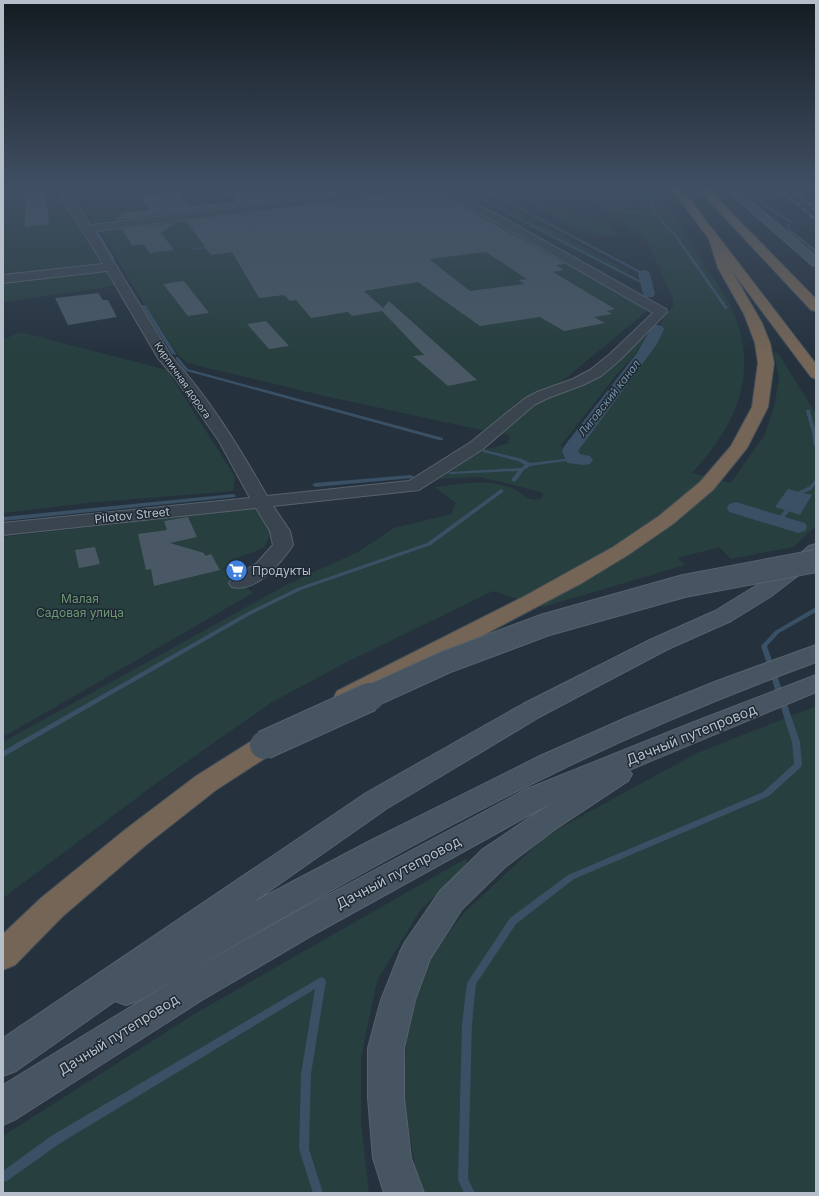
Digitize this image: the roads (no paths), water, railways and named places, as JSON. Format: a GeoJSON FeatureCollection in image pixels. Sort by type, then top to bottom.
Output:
{"type":"FeatureCollection","features":[{"type":"Feature","properties":{"kind":"highway"},"geometry":{"type":"LineString","coordinates":[[3,955],[52,907],[136,837],[206,783],[264,745],[338,702],[601,563],[633,544],[680,509],[717,474],[735,455],[748,436],[757,418],[762,401],[766,364],[765,349],[760,334],[742,298],[723,266],[716,244]]}},
{"type":"Feature","properties":{"kind":"highway"},"geometry":{"type":"LineString","coordinates":[[718,244],[816,374]]}},
{"type":"Feature","properties":{"kind":"highway"},"geometry":{"type":"LineString","coordinates":[[755,244],[816,308]]}},
{"type":"Feature","properties":{"kind":"main road"},"geometry":{"type":"LineString","coordinates":[[794,244],[816,262]]}},
{"type":"Feature","properties":{"kind":"main road"},"geometry":{"type":"LineString","coordinates":[[3,1060],[376,801],[532,710],[660,644],[723,616],[762,592],[797,567],[816,550]]}},
{"type":"Feature","properties":{"kind":"main road"},"geometry":{"type":"LineString","coordinates":[[264,745],[446,662],[545,625],[684,586],[816,561]]}},
{"type":"Feature","properties":{"kind":"main road"},"geometry":{"type":"LineString","coordinates":[[3,1063],[115,996],[239,926],[437,819],[577,750],[730,684],[816,654]]}},
{"type":"Feature","properties":{"kind":"main road","name":"Дачный путепровод"},"geometry":{"type":"LineString","coordinates":[[3,1106],[190,989],[307,922],[537,797],[816,683]]}},
{"type":"Feature","properties":{"kind":"main road"},"geometry":{"type":"LineString","coordinates":[[404,1193],[392,1158],[386,1098],[386,1048],[398,1000],[416,952],[451,900],[494,858],[544,822],[610,780],[648,751]]}},
{"type":"Feature","properties":{"kind":"street","name":"Кирпичная дорога"},"geometry":{"type":"LineString","coordinates":[[97,244],[165,358],[180,375],[227,441],[280,531],[283,545],[274,559],[262,570],[239,583]]}},
{"type":"Feature","properties":{"kind":"street","name":"Pilotov Street"},"geometry":{"type":"LineString","coordinates":[[3,529],[413,486],[467,452],[493,429],[528,403],[540,396],[585,379],[596,372],[622,351],[660,312],[537,244]]}},
{"type":"Feature","properties":{"kind":"street"},"geometry":{"type":"LineString","coordinates":[[3,280],[110,267]]}},
{"type":"Feature","properties":{"kind":"water"},"geometry":{"type":"Polygon","coordinates":[[[788,489],[812,495],[800,515],[775,507],[788,489]]]}},
{"type":"Feature","properties":{"kind":"waterway"},"geometry":{"type":"LineString","coordinates":[[104,244],[113,259]]}},
{"type":"Feature","properties":{"kind":"waterway"},"geometry":{"type":"LineString","coordinates":[[567,244],[647,285]]}},
{"type":"Feature","properties":{"kind":"waterway","name":"Лиговский канал"},"geometry":{"type":"LineString","coordinates":[[587,244],[644,274]]}},
{"type":"Feature","properties":{"kind":"waterway"},"geometry":{"type":"LineString","coordinates":[[681,244],[726,308]]}},
{"type":"Feature","properties":{"kind":"waterway"},"geometry":{"type":"LineString","coordinates":[[806,244],[816,252]]}},
{"type":"Feature","properties":{"kind":"waterway"},"geometry":{"type":"LineString","coordinates":[[193,249],[213,246]]}},
{"type":"Feature","properties":{"kind":"waterway","name":"Лиговский канал"},"geometry":{"type":"LineString","coordinates":[[644,274],[649,294]]}},
{"type":"Feature","properties":{"kind":"waterway"},"geometry":{"type":"LineString","coordinates":[[144,306],[174,354]]}},
{"type":"Feature","properties":{"kind":"waterway","name":"Лиговский канал"},"geometry":{"type":"LineString","coordinates":[[584,460],[573,459],[570,451],[573,445],[642,356],[657,329]]}},
{"type":"Feature","properties":{"kind":"waterway"},"geometry":{"type":"LineString","coordinates":[[177,358],[187,370],[441,439]]}},
{"type":"Feature","properties":{"kind":"waterway"},"geometry":{"type":"LineString","coordinates":[[808,411],[816,446]]}},
{"type":"Feature","properties":{"kind":"waterway"},"geometry":{"type":"LineString","coordinates":[[485,451],[520,460],[529,465]]}},
{"type":"Feature","properties":{"kind":"waterway"},"geometry":{"type":"LineString","coordinates":[[529,465],[573,459]]}},
{"type":"Feature","properties":{"kind":"waterway"},"geometry":{"type":"LineString","coordinates":[[522,469],[529,465]]}},
{"type":"Feature","properties":{"kind":"waterway"},"geometry":{"type":"LineString","coordinates":[[450,473],[522,469]]}},
{"type":"Feature","properties":{"kind":"waterway"},"geometry":{"type":"LineString","coordinates":[[514,480],[522,469]]}},
{"type":"Feature","properties":{"kind":"waterway"},"geometry":{"type":"LineString","coordinates":[[315,485],[411,477]]}},
{"type":"Feature","properties":{"kind":"waterway"},"geometry":{"type":"LineString","coordinates":[[801,492],[812,487],[816,482]]}},
{"type":"Feature","properties":{"kind":"waterway"},"geometry":{"type":"LineString","coordinates":[[3,754],[248,614],[299,589],[429,544],[501,491]]}},
{"type":"Feature","properties":{"kind":"waterway"},"geometry":{"type":"LineString","coordinates":[[3,519],[233,496]]}},
{"type":"Feature","properties":{"kind":"waterway","name":"Лиговский канал"},"geometry":{"type":"LineString","coordinates":[[736,508],[798,527]]}},
{"type":"Feature","properties":{"kind":"waterway"},"geometry":{"type":"LineString","coordinates":[[778,521],[787,511]]}},
{"type":"Feature","properties":{"kind":"waterway"},"geometry":{"type":"LineString","coordinates":[[470,1193],[463,1180],[467,1024],[472,983],[513,921],[571,877],[766,794],[798,765],[796,742],[764,646],[777,632],[816,609]]}},
{"type":"Feature","properties":{"kind":"waterway"},"geometry":{"type":"LineString","coordinates":[[3,1177],[55,1140],[321,981],[306,1074],[304,1149],[318,1193]]}},
{"type":"Feature","properties":{"kind":"place","name":"Продукты"},"geometry":{"type":"Point","coordinates":[236,570]}},
{"type":"Feature","properties":{"kind":"park label","name":"Малая Садовая улица"},"geometry":{"type":"Point","coordinates":[80,605]}}]}
